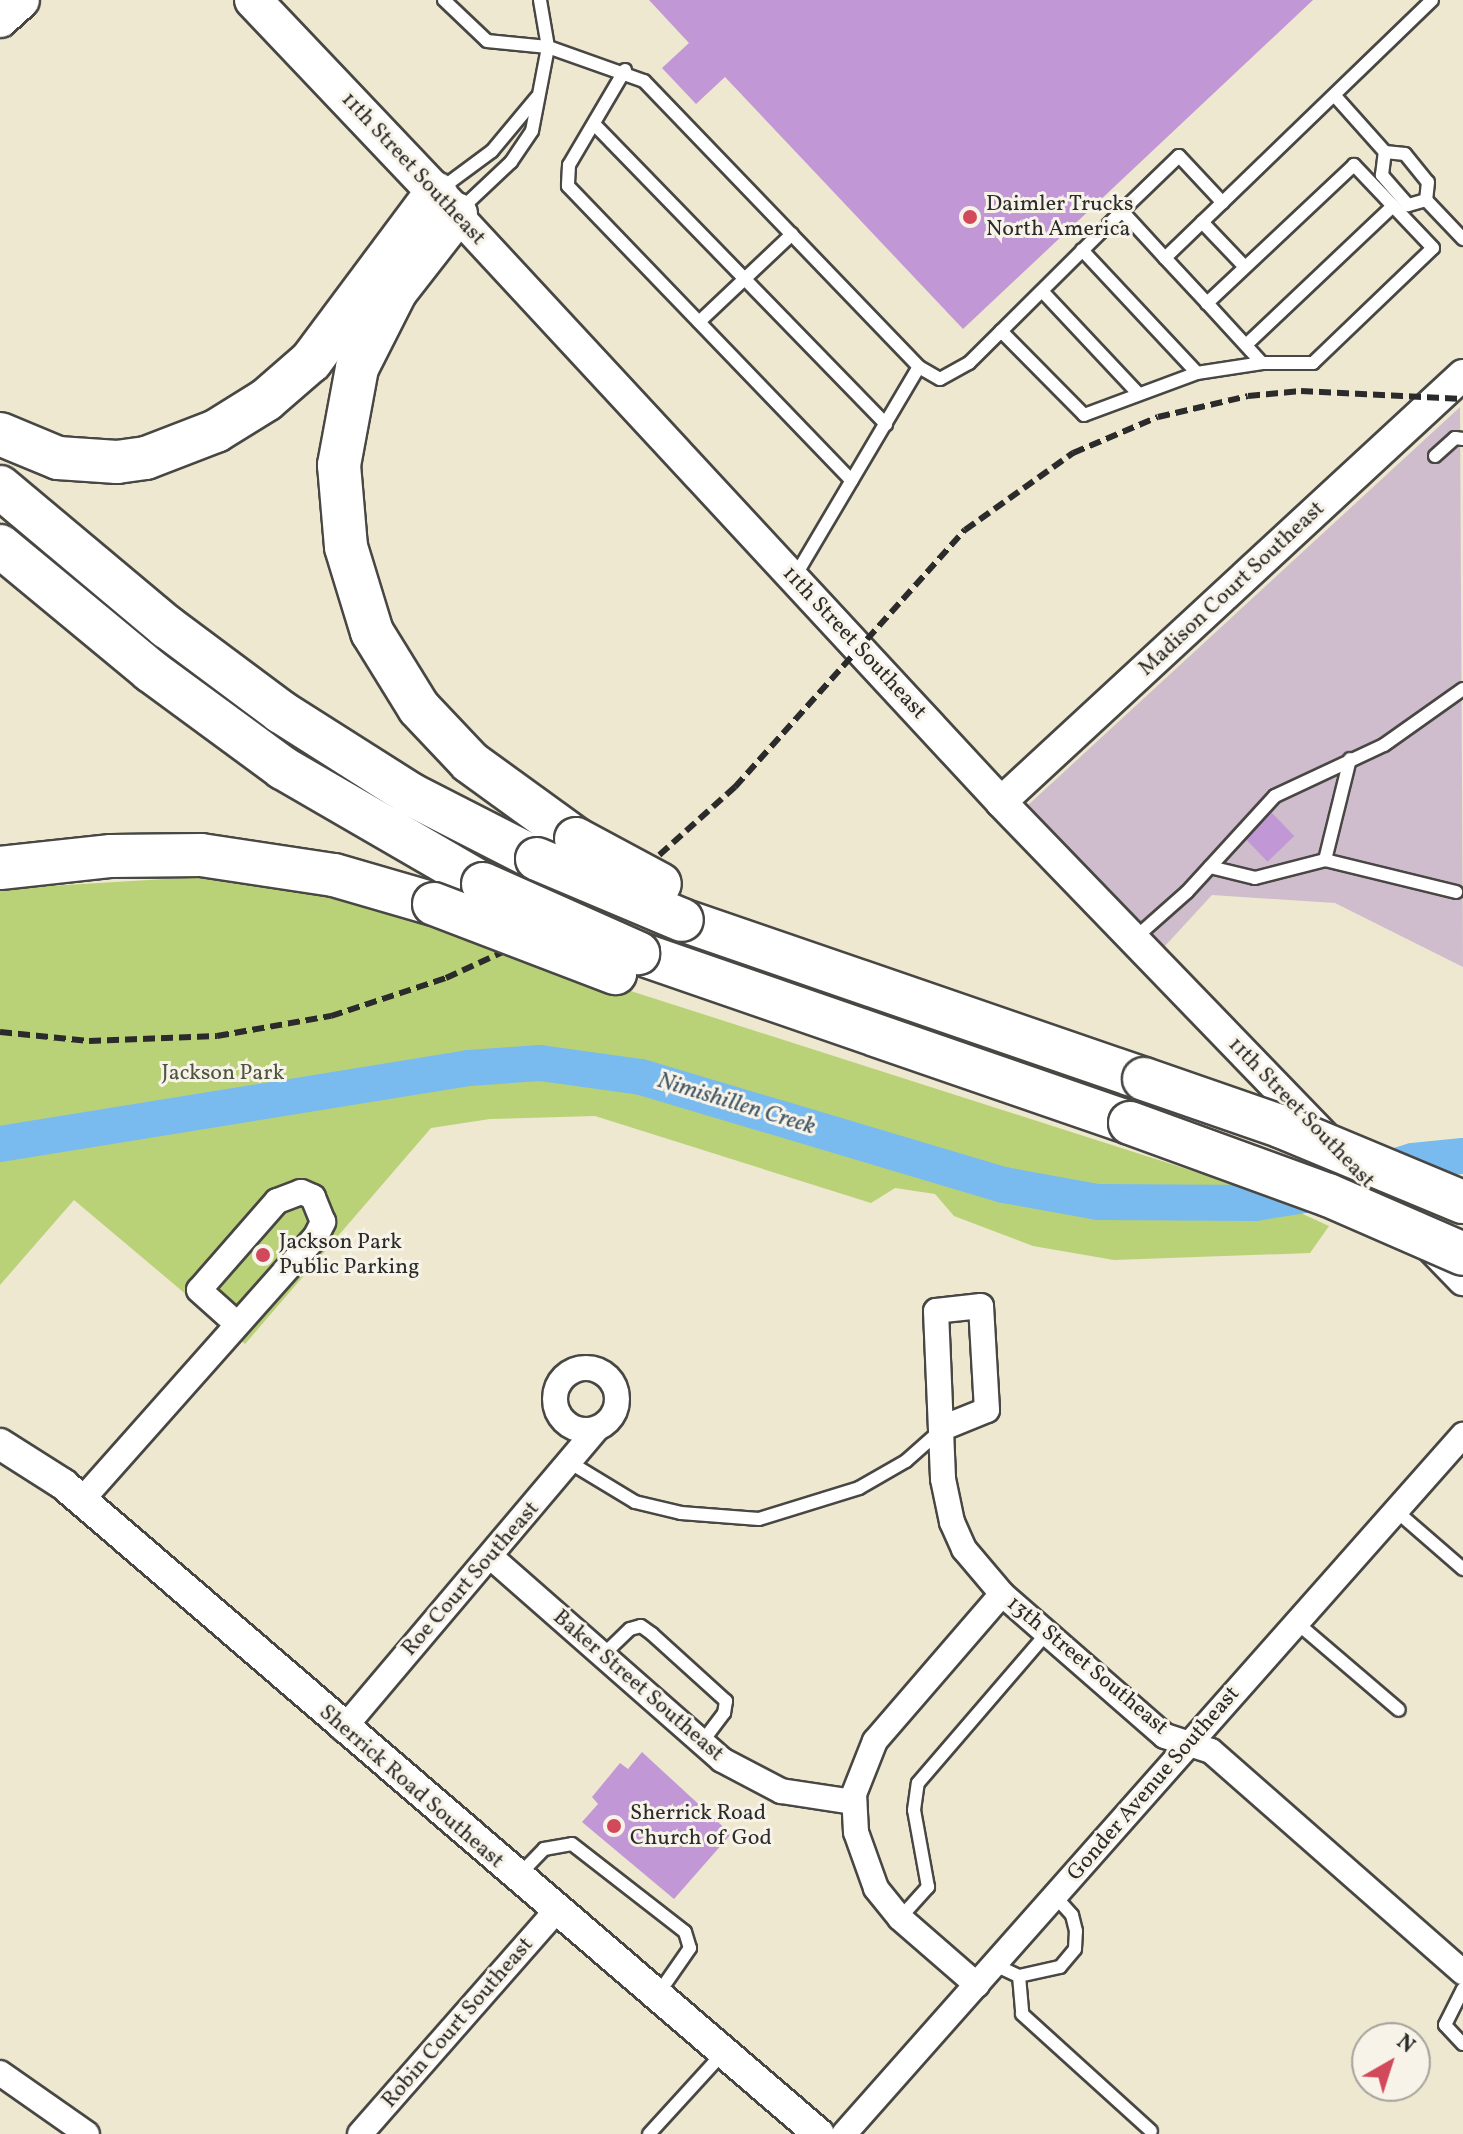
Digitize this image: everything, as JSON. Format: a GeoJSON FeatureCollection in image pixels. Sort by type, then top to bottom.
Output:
{"type":"FeatureCollection","features":[{"type":"Feature","properties":{"kind":"highway"},"geometry":{"type":"LineString","coordinates":[[0,434],[58,458],[102,462],[146,458],[216,431],[266,400],[311,361],[446,204]]}},
{"type":"Feature","properties":{"kind":"highway"},"geometry":{"type":"LineString","coordinates":[[446,204],[396,291],[357,368],[339,465],[346,547],[372,632],[419,708],[470,762],[576,839],[691,911]]}},
{"type":"Feature","properties":{"kind":"highway"},"geometry":{"type":"LineString","coordinates":[[0,487],[167,627],[281,712],[410,794],[537,859],[691,911],[1061,1051],[1295,1132],[1463,1202]]}},
{"type":"Feature","properties":{"kind":"highway"},"geometry":{"type":"LineString","coordinates":[[0,546],[151,671],[283,768],[626,963]]}},
{"type":"Feature","properties":{"kind":"highway"},"geometry":{"type":"LineString","coordinates":[[0,868],[111,856],[201,855],[319,872],[434,904],[1037,1091],[1328,1195],[1463,1254]]}},
{"type":"Feature","properties":{"kind":"main road"},"geometry":{"type":"LineString","coordinates":[[0,19],[21,0]]}},
{"type":"Feature","properties":{"kind":"main road","name":"11th Street Southeast"},"geometry":{"type":"LineString","coordinates":[[252,0],[446,204]]}},
{"type":"Feature","properties":{"kind":"street","name":"11th Street Southeast"},"geometry":{"type":"LineString","coordinates":[[446,204],[1001,802],[1463,1280]]}},
{"type":"Feature","properties":{"kind":"street","name":"Madison Court Southeast"},"geometry":{"type":"LineString","coordinates":[[1001,802],[1463,375]]}},
{"type":"Feature","properties":{"kind":"street"},"geometry":{"type":"LineString","coordinates":[[81,1501],[316,1236],[323,1222],[313,1197],[301,1192],[277,1201],[199,1290],[237,1324]]}},
{"type":"Feature","properties":{"kind":"street","name":"13th Street Southeast"},"geometry":{"type":"LineString","coordinates":[[945,1427],[987,1410],[981,1306],[936,1311],[945,1427],[943,1479],[952,1522],[964,1549],[1002,1594],[1165,1736],[1211,1751],[1463,1972]]}},
{"type":"Feature","properties":{"kind":"street","name":"Roe Court Southeast"},"geometry":{"type":"LineString","coordinates":[[343,1729],[597,1428]]}},
{"type":"Feature","properties":{"kind":"street","name":"Gonder Avenue Southeast"},"geometry":{"type":"LineString","coordinates":[[844,2134],[1463,1435]]}},
{"type":"Feature","properties":{"kind":"street","name":"Sherrick Road Southeast"},"geometry":{"type":"LineString","coordinates":[[0,1444],[40,1467],[81,1501],[343,1729],[819,2134]]}},
{"type":"Feature","properties":{"kind":"street","name":"Baker Street Southeast"},"geometry":{"type":"LineString","coordinates":[[491,1557],[701,1744],[763,1784],[854,1802]]}},
{"type":"Feature","properties":{"kind":"street"},"geometry":{"type":"LineString","coordinates":[[977,1985],[900,1918],[869,1875],[856,1832],[854,1802],[858,1776],[875,1741],[1002,1594]]}},
{"type":"Feature","properties":{"kind":"street","name":"Robin Court Southeast"},"geometry":{"type":"LineString","coordinates":[[360,2134],[556,1911]]}},
{"type":"Feature","properties":{"kind":"street"},"geometry":{"type":"LineString","coordinates":[[0,2073],[87,2134]]}},
{"type":"Feature","properties":{"kind":"lane"},"geometry":{"type":"LineString","coordinates":[[444,0],[483,39],[548,47],[625,70],[649,85],[919,367],[935,378],[952,376],[1179,156],[1223,203]]}},
{"type":"Feature","properties":{"kind":"lane"},"geometry":{"type":"LineString","coordinates":[[446,204],[522,147],[532,131],[548,47],[540,0]]}},
{"type":"Feature","properties":{"kind":"lane"},"geometry":{"type":"LineString","coordinates":[[1165,258],[1432,0]]}},
{"type":"Feature","properties":{"kind":"lane"},"geometry":{"type":"LineString","coordinates":[[625,70],[569,165],[567,183],[852,481]]}},
{"type":"Feature","properties":{"kind":"lane"},"geometry":{"type":"LineString","coordinates":[[1335,96],[1385,152],[1405,154],[1428,182],[1426,200],[1463,239]]}},
{"type":"Feature","properties":{"kind":"lane"},"geometry":{"type":"LineString","coordinates":[[446,204],[537,97]]}},
{"type":"Feature","properties":{"kind":"lane"},"geometry":{"type":"LineString","coordinates":[[594,124],[886,424]]}},
{"type":"Feature","properties":{"kind":"lane"},"geometry":{"type":"LineString","coordinates":[[1385,152],[1382,175],[1408,205],[1426,200]]}},
{"type":"Feature","properties":{"kind":"lane"},"geometry":{"type":"LineString","coordinates":[[1001,331],[1084,415],[1137,392],[1197,373],[1262,363],[1313,363],[1433,248],[1354,165],[1207,303]]}},
{"type":"Feature","properties":{"kind":"lane"},"geometry":{"type":"LineString","coordinates":[[1246,345],[1393,206]]}},
{"type":"Feature","properties":{"kind":"lane"},"geometry":{"type":"LineString","coordinates":[[1122,211],[1262,363]]}},
{"type":"Feature","properties":{"kind":"lane"},"geometry":{"type":"LineString","coordinates":[[1202,222],[1245,267]]}},
{"type":"Feature","properties":{"kind":"lane"},"geometry":{"type":"LineString","coordinates":[[699,322],[792,234]]}},
{"type":"Feature","properties":{"kind":"lane"},"geometry":{"type":"LineString","coordinates":[[1082,250],[1197,373]]}},
{"type":"Feature","properties":{"kind":"lane"},"geometry":{"type":"LineString","coordinates":[[1042,291],[1137,392]]}},
{"type":"Feature","properties":{"kind":"lane"},"geometry":{"type":"LineString","coordinates":[[794,578],[919,367]]}},
{"type":"Feature","properties":{"kind":"lane"},"geometry":{"type":"LineString","coordinates":[[1435,456],[1455,438],[1463,439]]}},
{"type":"Feature","properties":{"kind":"lane"},"geometry":{"type":"LineString","coordinates":[[1133,940],[1210,867],[1275,796],[1384,745],[1463,689]]}},
{"type":"Feature","properties":{"kind":"lane"},"geometry":{"type":"LineString","coordinates":[[1325,860],[1350,759]]}},
{"type":"Feature","properties":{"kind":"lane"},"geometry":{"type":"LineString","coordinates":[[1210,867],[1255,878],[1325,860],[1456,892]]}},
{"type":"Feature","properties":{"kind":"lane"},"geometry":{"type":"LineString","coordinates":[[569,1462],[635,1502],[681,1513],[759,1519],[792,1513],[859,1488],[906,1461],[945,1427]]}},
{"type":"Feature","properties":{"kind":"lane"},"geometry":{"type":"LineString","coordinates":[[1395,1510],[1463,1569]]}},
{"type":"Feature","properties":{"kind":"lane"},"geometry":{"type":"LineString","coordinates":[[1296,1622],[1399,1710]]}},
{"type":"Feature","properties":{"kind":"lane"},"geometry":{"type":"LineString","coordinates":[[602,1656],[641,1626],[663,1644],[726,1701],[724,1713],[701,1744]]}},
{"type":"Feature","properties":{"kind":"lane"},"geometry":{"type":"LineString","coordinates":[[900,1918],[928,1887],[914,1810],[918,1783],[1047,1633]]}},
{"type":"Feature","properties":{"kind":"lane"},"geometry":{"type":"LineString","coordinates":[[517,1877],[544,1849],[572,1844],[685,1932],[690,1948],[656,1996]]}},
{"type":"Feature","properties":{"kind":"lane"},"geometry":{"type":"LineString","coordinates":[[995,1965],[1019,1976],[1060,1967],[1075,1949],[1072,1915],[1055,1896]]}},
{"type":"Feature","properties":{"kind":"lane"},"geometry":{"type":"LineString","coordinates":[[1019,1976],[1022,2014],[1151,2131]]}},
{"type":"Feature","properties":{"kind":"lane"},"geometry":{"type":"LineString","coordinates":[[1463,1989],[1445,2025],[1463,2044]]}},
{"type":"Feature","properties":{"kind":"lane"},"geometry":{"type":"LineString","coordinates":[[649,2134],[723,2053]]}},
{"type":"Feature","properties":{"kind":"shaded area"},"geometry":{"type":"Polygon","coordinates":[[[1460,407],[1463,967],[1335,903],[1212,895],[1164,947],[1027,806],[1460,407]]]}},
{"type":"Feature","properties":{"kind":"green space","name":"Jackson Park"},"geometry":{"type":"Polygon","coordinates":[[[198,877],[334,896],[1246,1188],[1329,1226],[1310,1253],[1114,1260],[1033,1246],[954,1216],[935,1194],[895,1188],[871,1203],[595,1116],[490,1119],[431,1128],[245,1344],[74,1200],[0,1285],[0,889],[198,877]]]}},
{"type":"Feature","properties":{"kind":"building","name":"Daimler Trucks North America"},"geometry":{"type":"Polygon","coordinates":[[[649,0],[1313,0],[963,329],[725,77],[696,104],[662,68],[689,43],[649,0]]]}},
{"type":"Feature","properties":{"kind":"building"},"geometry":{"type":"Polygon","coordinates":[[[1272,813],[1294,836],[1268,862],[1245,839],[1272,813]]]}},
{"type":"Feature","properties":{"kind":"building","name":"Sherrick Road Church of God"},"geometry":{"type":"Polygon","coordinates":[[[642,1752],[731,1834],[674,1899],[582,1822],[598,1804],[592,1797],[620,1763],[628,1769],[642,1752]]]}},
{"type":"Feature","properties":{"kind":"waterway","name":"Nimishillen Creek"},"geometry":{"type":"LineString","coordinates":[[0,1144],[469,1068],[540,1063],[641,1077],[1004,1185],[1098,1202],[1255,1203],[1305,1195],[1413,1161],[1463,1156]]}},
{"type":"Feature","properties":{"kind":"railway"},"geometry":{"type":"LineString","coordinates":[[0,1032],[89,1041],[217,1036],[331,1016],[446,978],[542,934],[646,867],[735,787],[965,530],[1073,453],[1158,417],[1248,396],[1301,391],[1463,399]]}},
{"type":"Feature","properties":{"kind":"place","name":"Daimler Trucks North America"},"geometry":{"type":"Point","coordinates":[970,217]}},
{"type":"Feature","properties":{"kind":"place","name":"Jackson Park Public Parking"},"geometry":{"type":"Point","coordinates":[263,1255]}},
{"type":"Feature","properties":{"kind":"place","name":"Sherrick Road Church of God"},"geometry":{"type":"Point","coordinates":[614,1826]}}]}
